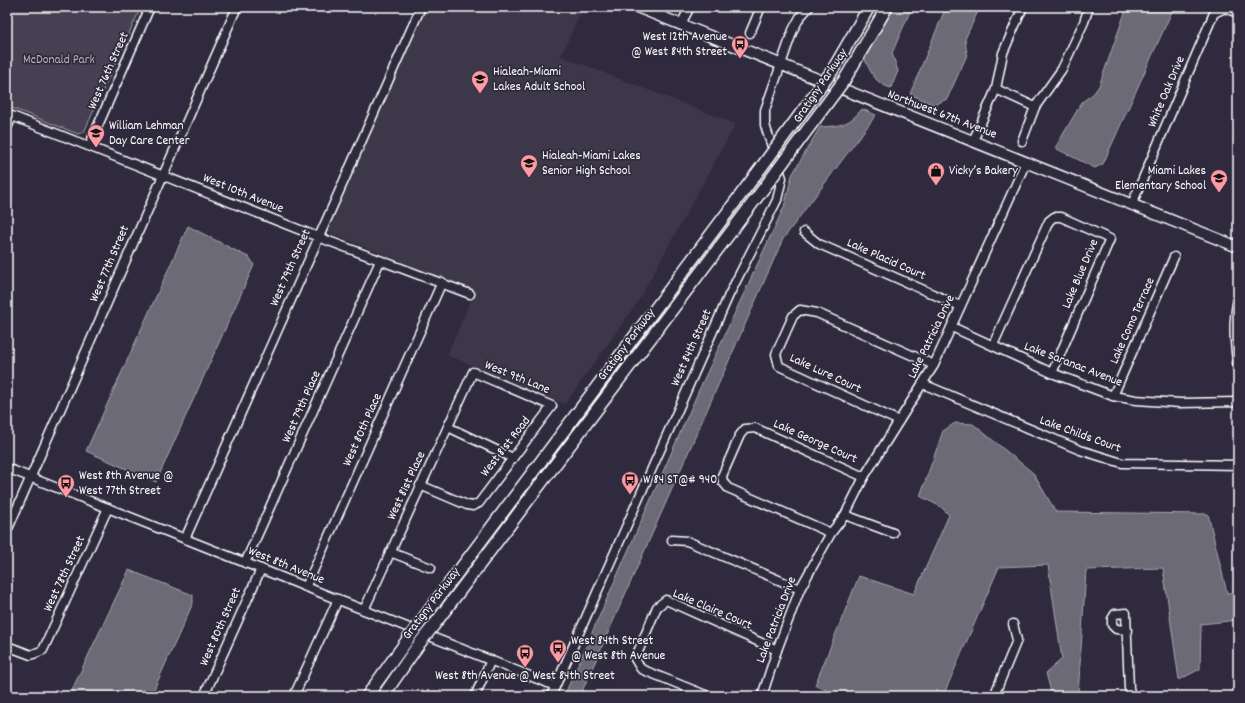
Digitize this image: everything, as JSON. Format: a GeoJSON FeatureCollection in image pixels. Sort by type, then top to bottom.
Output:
{"type":"FeatureCollection","features":[{"type":"Feature","properties":{"kind":"highway","name":"Gratigny Parkway"},"geometry":{"type":"LineString","coordinates":[[367,696],[422,620],[832,71],[869,7]]}},
{"type":"Feature","properties":{"kind":"highway","name":"Gratigny Parkway"},"geometry":{"type":"LineString","coordinates":[[383,696],[419,644],[845,79],[886,7]]}},
{"type":"Feature","properties":{"kind":"main road","name":"Northwest 67th Avenue"},"geometry":{"type":"LineString","coordinates":[[637,7],[1238,246]]}},
{"type":"Feature","properties":{"kind":"street","name":"West 76th Street"},"geometry":{"type":"LineString","coordinates":[[89,146],[150,7]]}},
{"type":"Feature","properties":{"kind":"street","name":"West 77th Street"},"geometry":{"type":"LineString","coordinates":[[7,531],[237,7]]}},
{"type":"Feature","properties":{"kind":"street","name":"West 79th Street"},"geometry":{"type":"LineString","coordinates":[[185,538],[421,7]]}},
{"type":"Feature","properties":{"kind":"street"},"geometry":{"type":"LineString","coordinates":[[681,24],[690,7]]}},
{"type":"Feature","properties":{"kind":"street"},"geometry":{"type":"LineString","coordinates":[[750,33],[761,7]]}},
{"type":"Feature","properties":{"kind":"street","name":"West 84th Street"},"geometry":{"type":"LineString","coordinates":[[551,696],[728,296],[777,200],[782,178],[765,124],[765,110],[780,65],[800,17],[809,7]]}},
{"type":"Feature","properties":{"kind":"street"},"geometry":{"type":"LineString","coordinates":[[973,141],[996,89],[1003,53],[1023,7]]}},
{"type":"Feature","properties":{"kind":"street"},"geometry":{"type":"LineString","coordinates":[[1022,141],[1035,107],[1062,69],[1084,22],[1089,7]]}},
{"type":"Feature","properties":{"kind":"street","name":"White Oak Drive"},"geometry":{"type":"LineString","coordinates":[[1132,204],[1214,13],[1225,8],[1238,13]]}},
{"type":"Feature","properties":{"kind":"street"},"geometry":{"type":"LineString","coordinates":[[996,89],[1035,107]]}},
{"type":"Feature","properties":{"kind":"street","name":"West 10th Avenue"},"geometry":{"type":"LineString","coordinates":[[9,116],[380,261],[442,282],[470,294]]}},
{"type":"Feature","properties":{"kind":"street"},"geometry":{"type":"LineString","coordinates":[[7,128],[9,116]]}},
{"type":"Feature","properties":{"kind":"street","name":"Lake Patricia Drive"},"geometry":{"type":"LineString","coordinates":[[762,696],[777,650],[800,589],[831,533],[845,515],[864,478],[934,365],[1026,162]]}},
{"type":"Feature","properties":{"kind":"street","name":"Lake Blue Drive"},"geometry":{"type":"LineString","coordinates":[[993,346],[1049,221],[1054,217],[1062,217],[1110,239],[1052,372]]}},
{"type":"Feature","properties":{"kind":"street","name":"Lake Placid Court"},"geometry":{"type":"LineString","coordinates":[[804,232],[819,244],[960,306]]}},
{"type":"Feature","properties":{"kind":"street","name":"Lake Como Terrace"},"geometry":{"type":"LineString","coordinates":[[1113,396],[1174,257]]}},
{"type":"Feature","properties":{"kind":"street","name":"West 79th Place"},"geometry":{"type":"LineString","coordinates":[[246,563],[380,261]]}},
{"type":"Feature","properties":{"kind":"street","name":"West 80th Place"},"geometry":{"type":"LineString","coordinates":[[306,587],[442,282]]}},
{"type":"Feature","properties":{"kind":"street"},"geometry":{"type":"LineString","coordinates":[[1238,299],[1235,314],[1234,341],[1238,370]]}},
{"type":"Feature","properties":{"kind":"street","name":"Lake Lure Court"},"geometry":{"type":"LineString","coordinates":[[899,421],[779,366],[776,354],[793,316],[800,310],[817,313],[934,365]]}},
{"type":"Feature","properties":{"kind":"street","name":"Lake Saranac Avenue"},"geometry":{"type":"LineString","coordinates":[[952,327],[1052,372],[1113,396],[1136,400],[1180,403],[1238,402]]}},
{"type":"Feature","properties":{"kind":"street","name":"West 9th Lane"},"geometry":{"type":"LineString","coordinates":[[472,372],[552,406]]}},
{"type":"Feature","properties":{"kind":"street","name":"West 81st Place"},"geometry":{"type":"LineString","coordinates":[[364,610],[472,372]]}},
{"type":"Feature","properties":{"kind":"street","name":"Lake Childs Court"},"geometry":{"type":"LineString","coordinates":[[923,384],[1080,450],[1122,463],[1238,465]]}},
{"type":"Feature","properties":{"kind":"street","name":"West 81st Road"},"geometry":{"type":"LineString","coordinates":[[420,485],[467,506],[473,506],[479,503],[552,406]]}},
{"type":"Feature","properties":{"kind":"street"},"geometry":{"type":"LineString","coordinates":[[448,427],[513,458]]}},
{"type":"Feature","properties":{"kind":"street","name":"Lake George Court"},"geometry":{"type":"LineString","coordinates":[[831,533],[728,488],[723,482],[722,476],[740,435],[745,429],[755,428],[864,478]]}},
{"type":"Feature","properties":{"kind":"street","name":"West 8th Avenue"},"geometry":{"type":"LineString","coordinates":[[7,468],[555,686]]}},
{"type":"Feature","properties":{"kind":"street","name":"West 78th Street"},"geometry":{"type":"LineString","coordinates":[[7,646],[31,655],[43,650],[108,508]]}},
{"type":"Feature","properties":{"kind":"street"},"geometry":{"type":"LineString","coordinates":[[845,515],[892,533]]}},
{"type":"Feature","properties":{"kind":"street"},"geometry":{"type":"LineString","coordinates":[[672,540],[687,541],[800,589]]}},
{"type":"Feature","properties":{"kind":"street"},"geometry":{"type":"LineString","coordinates":[[390,552],[431,568]]}},
{"type":"Feature","properties":{"kind":"street","name":"West 80th Street"},"geometry":{"type":"LineString","coordinates":[[204,696],[261,568]]}},
{"type":"Feature","properties":{"kind":"street"},"geometry":{"type":"LineString","coordinates":[[294,696],[338,599]]}},
{"type":"Feature","properties":{"kind":"street","name":"Lake Claire Court"},"geometry":{"type":"LineString","coordinates":[[708,696],[641,669],[635,659],[657,607],[666,600],[777,650]]}},
{"type":"Feature","properties":{"kind":"street"},"geometry":{"type":"LineString","coordinates":[[1127,630],[1116,629],[1112,625],[1112,619],[1115,614],[1126,613],[1127,630],[1129,688],[1131,696]]}},
{"type":"Feature","properties":{"kind":"street"},"geometry":{"type":"LineString","coordinates":[[994,696],[1017,640],[1013,624]]}},
{"type":"Feature","properties":{"kind":"street"},"geometry":{"type":"LineString","coordinates":[[475,696],[491,660]]}},
{"type":"Feature","properties":{"kind":"shaded area","name":"Hialeah-Miami Lakes Senior High School"},"geometry":{"type":"Polygon","coordinates":[[[426,7],[583,7],[561,56],[736,124],[637,303],[565,404],[447,355],[475,291],[327,232],[426,7]]]}},
{"type":"Feature","properties":{"kind":"shaded area"},"geometry":{"type":"Polygon","coordinates":[[[891,7],[912,7],[892,53],[898,71],[891,88],[885,86],[877,80],[871,72],[864,57],[891,7]]]}},
{"type":"Feature","properties":{"kind":"shaded area"},"geometry":{"type":"Polygon","coordinates":[[[946,7],[980,7],[965,39],[967,55],[947,99],[934,105],[910,94],[946,7]]]}},
{"type":"Feature","properties":{"kind":"shaded area"},"geometry":{"type":"Polygon","coordinates":[[[1127,7],[1174,7],[1103,164],[1095,168],[1055,148],[1082,102],[1093,94],[1099,86],[1127,7]]]}},
{"type":"Feature","properties":{"kind":"shaded area"},"geometry":{"type":"Polygon","coordinates":[[[862,109],[876,115],[783,239],[580,696],[564,696],[699,390],[784,207],[792,175],[820,127],[844,124],[862,109]]]}},
{"type":"Feature","properties":{"kind":"shaded area"},"geometry":{"type":"Polygon","coordinates":[[[188,226],[250,258],[254,265],[156,482],[86,451],[188,226]]]}},
{"type":"Feature","properties":{"kind":"shaded area"},"geometry":{"type":"Polygon","coordinates":[[[955,423],[973,424],[1033,473],[1056,512],[1208,514],[1227,593],[1238,592],[1238,620],[1201,624],[1200,669],[1179,680],[1163,568],[1086,570],[1078,696],[1052,696],[1046,673],[1062,659],[1048,565],[999,567],[943,696],[839,696],[815,685],[859,576],[914,594],[949,515],[941,507],[920,496],[943,431],[955,423]]]}},
{"type":"Feature","properties":{"kind":"shaded area"},"geometry":{"type":"Polygon","coordinates":[[[129,570],[193,595],[193,603],[151,696],[69,696],[129,570]]]}},
{"type":"Feature","properties":{"kind":"green space","name":"McDonald Park"},"geometry":{"type":"Polygon","coordinates":[[[7,7],[141,7],[84,132],[78,134],[7,106],[7,7]]]}},
{"type":"Feature","properties":{"kind":"place","name":"West 12th Avenue @ West 84th Street"},"geometry":{"type":"Point","coordinates":[740,59]}},
{"type":"Feature","properties":{"kind":"place","name":"Hialeah-Miami Lakes Adult School"},"geometry":{"type":"Point","coordinates":[480,94]}},
{"type":"Feature","properties":{"kind":"place","name":"William Lehman Day Care Center"},"geometry":{"type":"Point","coordinates":[96,148]}},
{"type":"Feature","properties":{"kind":"place","name":"Hialeah-Miami Lakes Senior High School"},"geometry":{"type":"Point","coordinates":[529,178]}},
{"type":"Feature","properties":{"kind":"place","name":"Vicky’s Bakery"},"geometry":{"type":"Point","coordinates":[936,186]}},
{"type":"Feature","properties":{"kind":"place","name":"Miami Lakes Elementary School"},"geometry":{"type":"Point","coordinates":[1219,193]}},
{"type":"Feature","properties":{"kind":"place","name":"W 84 ST@# 940"},"geometry":{"type":"Point","coordinates":[630,495]}},
{"type":"Feature","properties":{"kind":"place","name":"West 8th Avenue @ West 77th Street"},"geometry":{"type":"Point","coordinates":[66,498]}},
{"type":"Feature","properties":{"kind":"place","name":"West 84th Street @ West 8th Avenue"},"geometry":{"type":"Point","coordinates":[558,663]}},
{"type":"Feature","properties":{"kind":"place","name":"West 8th Avenue @ West 84th Street"},"geometry":{"type":"Point","coordinates":[525,668]}}]}
